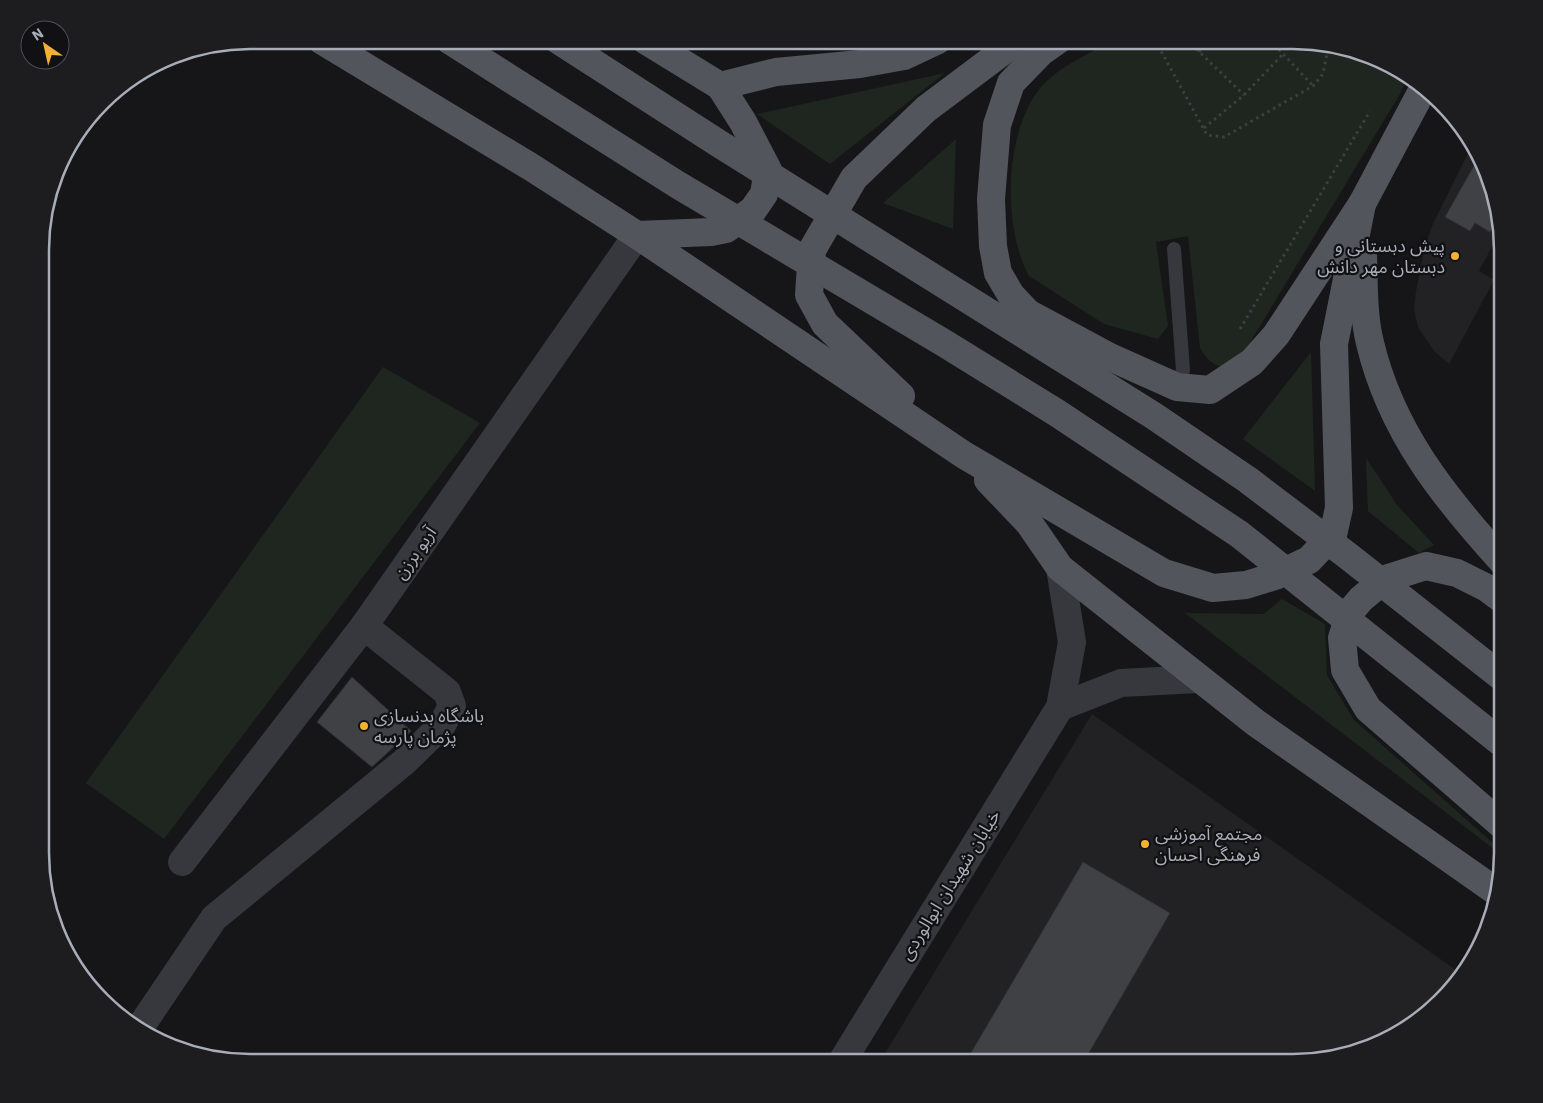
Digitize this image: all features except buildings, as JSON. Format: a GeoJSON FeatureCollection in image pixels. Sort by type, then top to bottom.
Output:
{"type":"FeatureCollection","features":[{"type":"Feature","properties":{"kind":"main road"},"geometry":{"type":"LineString","coordinates":[[336,49],[531,167],[637,235],[964,455],[1164,573],[1212,588],[1246,585],[1275,576],[1309,560],[1333,535],[1339,508],[1334,344],[1362,204]]}},
{"type":"Feature","properties":{"kind":"main road"},"geometry":{"type":"LineString","coordinates":[[463,49],[678,185],[976,363],[1239,534],[1494,737]]}},
{"type":"Feature","properties":{"kind":"main road"},"geometry":{"type":"LineString","coordinates":[[572,49],[718,143],[1154,416],[1248,480],[1494,671]]}},
{"type":"Feature","properties":{"kind":"main road"},"geometry":{"type":"LineString","coordinates":[[637,235],[711,232],[726,229],[753,210],[764,194],[768,170],[743,122],[720,86],[660,49]]}},
{"type":"Feature","properties":{"kind":"main road"},"geometry":{"type":"LineString","coordinates":[[720,86],[776,72],[842,66],[904,56],[919,49]]}},
{"type":"Feature","properties":{"kind":"main road"},"geometry":{"type":"LineString","coordinates":[[1006,49],[926,108],[854,178],[812,250],[809,295],[825,324],[964,455],[1029,523],[1060,568],[1256,723],[1491,888]]}},
{"type":"Feature","properties":{"kind":"main road"},"geometry":{"type":"LineString","coordinates":[[1045,49],[1011,83],[998,125],[991,199],[998,273],[1011,295],[1028,313],[1110,357],[1177,387],[1210,390],[1252,362],[1276,335],[1362,204],[1420,94]]}},
{"type":"Feature","properties":{"kind":"main road"},"geometry":{"type":"LineString","coordinates":[[1362,204],[1364,291],[1370,341],[1386,398],[1406,437],[1433,480],[1494,551]]}},
{"type":"Feature","properties":{"kind":"main road"},"geometry":{"type":"LineString","coordinates":[[1494,593],[1457,573],[1426,566],[1406,571],[1385,579],[1361,599],[1350,612],[1342,638],[1345,670],[1368,709],[1494,818]]}},
{"type":"Feature","properties":{"kind":"street","name":"آریو برزن"},"geometry":{"type":"LineString","coordinates":[[182,862],[364,626],[637,235]]}},
{"type":"Feature","properties":{"kind":"street","name":"خیابان شهیدان ابوالوردی"},"geometry":{"type":"LineString","coordinates":[[847,1054],[1060,707],[1072,642],[1060,568]]}},
{"type":"Feature","properties":{"kind":"street"},"geometry":{"type":"LineString","coordinates":[[143,1023],[214,918],[404,762],[442,726],[452,706],[447,692],[364,626]]}},
{"type":"Feature","properties":{"kind":"street"},"geometry":{"type":"LineString","coordinates":[[1060,707],[1121,683],[1198,679]]}},
{"type":"Feature","properties":{"kind":"lane"},"geometry":{"type":"LineString","coordinates":[[1174,249],[1183,370],[1177,387]]}},
{"type":"Feature","properties":{"kind":"path"},"geometry":{"type":"LineString","coordinates":[[1160,49],[1208,135],[1224,137],[1313,86],[1323,74],[1327,52]]}},
{"type":"Feature","properties":{"kind":"path"},"geometry":{"type":"LineString","coordinates":[[1196,49],[1244,95]]}},
{"type":"Feature","properties":{"kind":"path"},"geometry":{"type":"LineString","coordinates":[[1199,52],[1202,49]]}},
{"type":"Feature","properties":{"kind":"path"},"geometry":{"type":"LineString","coordinates":[[1279,49],[1313,86]]}},
{"type":"Feature","properties":{"kind":"path"},"geometry":{"type":"LineString","coordinates":[[1204,128],[1244,95],[1284,54]]}},
{"type":"Feature","properties":{"kind":"path"},"geometry":{"type":"LineString","coordinates":[[1238,332],[1370,111]]}},
{"type":"Feature","properties":{"kind":"shaded area"},"geometry":{"type":"Polygon","coordinates":[[[1097,49],[1306,49],[1358,59],[1382,69],[1405,83],[1242,356],[1235,361],[1219,366],[1209,360],[1200,348],[1188,236],[1156,242],[1168,326],[1158,339],[1104,324],[1029,276],[1020,256],[1014,232],[1011,206],[1011,179],[1014,152],[1020,127],[1029,104],[1049,79],[1097,49]]]}},
{"type":"Feature","properties":{"kind":"shaded area"},"geometry":{"type":"Polygon","coordinates":[[[945,73],[830,164],[757,114],[945,73]]]}},
{"type":"Feature","properties":{"kind":"shaded area"},"geometry":{"type":"Polygon","coordinates":[[[956,139],[953,229],[883,203],[956,139]]]}},
{"type":"Feature","properties":{"kind":"shaded area","name":"پیش دبستانی و دبستان مهر دانش"},"geometry":{"type":"Polygon","coordinates":[[[1469,152],[1484,185],[1493,224],[1494,243],[1479,271],[1494,280],[1449,364],[1434,351],[1418,327],[1414,309],[1425,246],[1433,224],[1469,152]]]}},
{"type":"Feature","properties":{"kind":"shaded area"},"geometry":{"type":"Polygon","coordinates":[[[1311,352],[1315,491],[1243,439],[1311,352]]]}},
{"type":"Feature","properties":{"kind":"shaded area"},"geometry":{"type":"Polygon","coordinates":[[[383,367],[480,423],[164,839],[86,783],[383,367]]]}},
{"type":"Feature","properties":{"kind":"shaded area"},"geometry":{"type":"Polygon","coordinates":[[[1366,458],[1397,505],[1434,545],[1419,553],[1368,511],[1366,458]]]}},
{"type":"Feature","properties":{"kind":"shaded area"},"geometry":{"type":"Polygon","coordinates":[[[1282,599],[1325,624],[1327,675],[1354,720],[1494,844],[1494,849],[1185,613],[1263,614],[1282,599]]]}},
{"type":"Feature","properties":{"kind":"shaded area","name":"مجتمع آموزشی فرهنگی احسان"},"geometry":{"type":"Polygon","coordinates":[[[1092,714],[1457,970],[1426,1004],[1394,1027],[1358,1044],[1319,1053],[884,1054],[1092,714]]]}},
{"type":"Feature","properties":{"kind":"place","name":"پیش دبستانی و دبستان مهر دانش"},"geometry":{"type":"Point","coordinates":[1455,256]}},
{"type":"Feature","properties":{"kind":"place","name":"باشگاه بدنسازی پژمان پارسه"},"geometry":{"type":"Point","coordinates":[364,726]}},
{"type":"Feature","properties":{"kind":"place","name":"مجتمع آموزشی فرهنگی احسان"},"geometry":{"type":"Point","coordinates":[1145,844]}}]}
